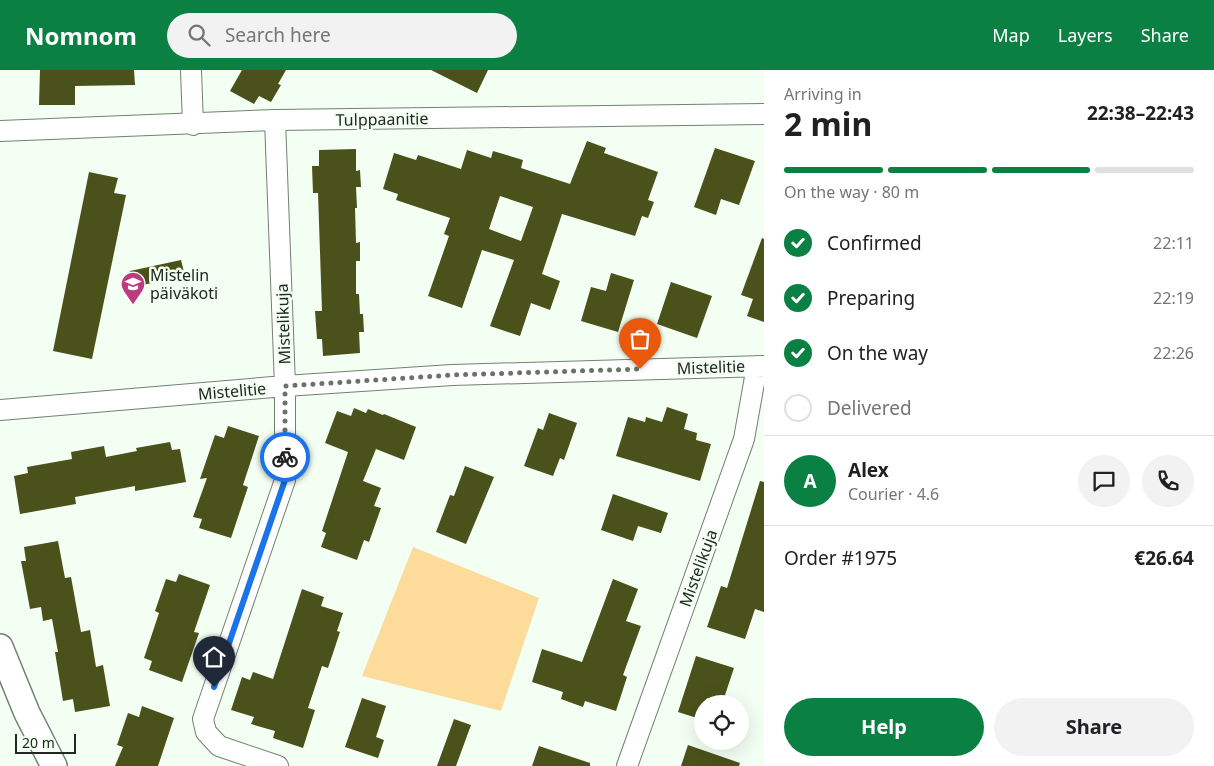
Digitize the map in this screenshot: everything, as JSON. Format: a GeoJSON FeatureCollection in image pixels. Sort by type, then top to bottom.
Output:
{"type":"FeatureCollection","features":[{"type":"Feature","properties":{"kind":"main road"},"geometry":{"type":"LineString","coordinates":[[0,647],[27,713],[54,766]]}},
{"type":"Feature","properties":{"kind":"street"},"geometry":{"type":"LineString","coordinates":[[191,70],[192,125]]}},
{"type":"Feature","properties":{"kind":"street","name":"Tulppaanitie"},"geometry":{"type":"LineString","coordinates":[[0,131],[192,125],[275,120],[764,114]]}},
{"type":"Feature","properties":{"kind":"street","name":"Mistelikuja"},"geometry":{"type":"LineString","coordinates":[[275,120],[285,386],[285,480],[203,719],[206,732],[219,746],[278,766]]}},
{"type":"Feature","properties":{"kind":"street","name":"Mistelikuja"},"geometry":{"type":"LineString","coordinates":[[627,766],[744,439],[760,366]]}},
{"type":"Feature","properties":{"kind":"street","name":"Mistelitie"},"geometry":{"type":"LineString","coordinates":[[0,410],[285,386],[452,375],[760,366]]}},
{"type":"Feature","properties":{"kind":"shaded area"},"geometry":{"type":"Polygon","coordinates":[[[413,547],[539,598],[501,711],[362,676],[413,547]]]}},
{"type":"Feature","properties":{"kind":"building"},"geometry":{"type":"Polygon","coordinates":[[[40,70],[134,70],[135,85],[75,86],[75,105],[39,105],[40,70]]]}},
{"type":"Feature","properties":{"kind":"building"},"geometry":{"type":"Polygon","coordinates":[[[242,70],[286,70],[278,84],[281,85],[271,102],[259,96],[254,104],[230,91],[242,70]]]}},
{"type":"Feature","properties":{"kind":"building"},"geometry":{"type":"Polygon","coordinates":[[[431,70],[488,70],[477,93],[431,70]]]}},
{"type":"Feature","properties":{"kind":"building"},"geometry":{"type":"Polygon","coordinates":[[[587,141],[606,148],[604,153],[658,172],[648,200],[654,202],[648,218],[642,216],[635,236],[562,214],[542,274],[560,281],[550,310],[531,303],[520,336],[490,326],[514,260],[482,250],[462,308],[428,296],[449,236],[444,234],[450,218],[396,200],[398,194],[383,189],[394,153],[416,160],[418,155],[461,169],[467,150],[491,158],[493,151],[523,160],[521,168],[570,184],[587,141]],[[500,196],[489,229],[521,241],[533,207],[500,196]]]}},
{"type":"Feature","properties":{"kind":"building"},"geometry":{"type":"Polygon","coordinates":[[[715,148],[755,161],[739,205],[721,199],[716,215],[694,207],[715,148]]]}},
{"type":"Feature","properties":{"kind":"building"},"geometry":{"type":"Polygon","coordinates":[[[356,149],[356,171],[360,170],[361,187],[356,187],[357,208],[355,208],[356,243],[360,242],[360,261],[356,261],[356,294],[359,294],[360,314],[363,314],[364,332],[359,332],[360,353],[323,356],[322,339],[317,339],[315,311],[322,311],[318,193],[313,193],[312,166],[319,166],[319,150],[356,149]]]}},
{"type":"Feature","properties":{"kind":"building"},"geometry":{"type":"Polygon","coordinates":[[[89,172],[118,178],[114,193],[126,195],[92,359],[53,351],[89,172]]]}},
{"type":"Feature","properties":{"kind":"building"},"geometry":{"type":"Polygon","coordinates":[[[762,238],[764,239],[764,322],[747,316],[753,299],[741,295],[762,238]]]}},
{"type":"Feature","properties":{"kind":"building"},"geometry":{"type":"Polygon","coordinates":[[[181,260],[185,276],[133,287],[130,271],[181,260]]]}},
{"type":"Feature","properties":{"kind":"building"},"geometry":{"type":"Polygon","coordinates":[[[611,273],[634,280],[618,332],[581,321],[591,287],[606,291],[611,273]]]}},
{"type":"Feature","properties":{"kind":"building"},"geometry":{"type":"Polygon","coordinates":[[[671,282],[712,296],[697,338],[657,324],[671,282]]]}},
{"type":"Feature","properties":{"kind":"building"},"geometry":{"type":"Polygon","coordinates":[[[667,407],[688,414],[684,429],[697,433],[696,440],[711,444],[700,481],[616,456],[628,417],[645,422],[646,417],[662,422],[667,407]]]}},
{"type":"Feature","properties":{"kind":"building"},"geometry":{"type":"Polygon","coordinates":[[[354,408],[366,413],[368,409],[416,427],[404,460],[376,449],[363,481],[381,488],[374,506],[381,508],[369,542],[364,540],[357,560],[321,547],[326,533],[322,531],[348,452],[325,443],[337,411],[351,416],[354,408]]]}},
{"type":"Feature","properties":{"kind":"building"},"geometry":{"type":"Polygon","coordinates":[[[549,413],[577,423],[564,460],[560,458],[553,476],[524,466],[538,428],[543,430],[549,413]]]}},
{"type":"Feature","properties":{"kind":"building"},"geometry":{"type":"Polygon","coordinates":[[[228,426],[259,436],[243,485],[248,487],[231,538],[199,528],[202,519],[193,517],[207,478],[200,479],[215,435],[224,438],[228,426]]]}},
{"type":"Feature","properties":{"kind":"building"},"geometry":{"type":"Polygon","coordinates":[[[170,442],[172,450],[180,449],[186,482],[135,491],[135,486],[75,497],[76,504],[20,514],[14,476],[28,473],[27,467],[72,459],[71,452],[104,446],[106,457],[137,451],[136,448],[170,442]]]}},
{"type":"Feature","properties":{"kind":"building"},"geometry":{"type":"Polygon","coordinates":[[[465,466],[494,477],[466,544],[436,532],[450,495],[454,496],[465,466]]]}},
{"type":"Feature","properties":{"kind":"building"},"geometry":{"type":"Polygon","coordinates":[[[760,481],[764,482],[764,612],[755,609],[745,639],[707,627],[721,586],[727,588],[760,481]]]}},
{"type":"Feature","properties":{"kind":"building"},"geometry":{"type":"Polygon","coordinates":[[[613,494],[668,513],[661,533],[638,526],[633,541],[601,530],[613,494]]]}},
{"type":"Feature","properties":{"kind":"building"},"geometry":{"type":"Polygon","coordinates":[[[58,541],[65,578],[71,577],[81,632],[90,630],[96,667],[103,665],[110,706],[75,712],[73,699],[63,701],[55,652],[58,652],[52,619],[43,621],[41,607],[30,609],[21,561],[26,561],[24,547],[58,541]]]}},
{"type":"Feature","properties":{"kind":"building"},"geometry":{"type":"Polygon","coordinates":[[[179,574],[210,585],[194,632],[199,633],[182,682],[149,670],[152,661],[144,658],[159,613],[155,611],[166,579],[176,582],[179,574]]]}},
{"type":"Feature","properties":{"kind":"building"},"geometry":{"type":"Polygon","coordinates":[[[613,579],[638,589],[626,621],[641,626],[623,675],[627,677],[616,711],[585,701],[583,707],[561,699],[563,692],[532,682],[542,649],[582,662],[613,579]]]}},
{"type":"Feature","properties":{"kind":"building"},"geometry":{"type":"Polygon","coordinates":[[[302,589],[324,597],[321,606],[343,613],[337,631],[340,632],[328,668],[322,666],[308,708],[315,710],[303,748],[273,738],[275,731],[251,724],[254,717],[231,710],[242,677],[250,680],[253,672],[273,679],[302,589]]]}},
{"type":"Feature","properties":{"kind":"building"},"geometry":{"type":"Polygon","coordinates":[[[696,656],[734,668],[725,695],[694,695],[694,717],[678,712],[696,656]]]}},
{"type":"Feature","properties":{"kind":"building"},"geometry":{"type":"Polygon","coordinates":[[[362,698],[386,706],[376,737],[384,740],[378,758],[345,747],[362,698]]]}},
{"type":"Feature","properties":{"kind":"building"},"geometry":{"type":"Polygon","coordinates":[[[142,706],[174,718],[158,766],[115,766],[123,747],[117,745],[128,713],[139,717],[142,706]]]}},
{"type":"Feature","properties":{"kind":"building"},"geometry":{"type":"Polygon","coordinates":[[[454,719],[471,725],[456,766],[437,766],[454,719]]]}},
{"type":"Feature","properties":{"kind":"building"},"geometry":{"type":"Polygon","coordinates":[[[688,745],[694,747],[694,750],[702,750],[740,763],[739,766],[681,766],[688,745]]]}},
{"type":"Feature","properties":{"kind":"building"},"geometry":{"type":"Polygon","coordinates":[[[539,746],[590,763],[590,766],[532,766],[539,746]]]}},
{"type":"Feature","properties":{"kind":"way so far"},"geometry":{"type":"LineString","coordinates":[[285,457],[285,386],[452,375],[640,369]]}},
{"type":"Feature","properties":{"kind":"place","name":"Mistelin päiväkoti"},"geometry":{"type":"Point","coordinates":[133,305]}},
{"type":"Feature","properties":{"kind":"route"},"geometry":{"type":"LineString","coordinates":[[214,687],[285,480],[285,457]]}}]}
